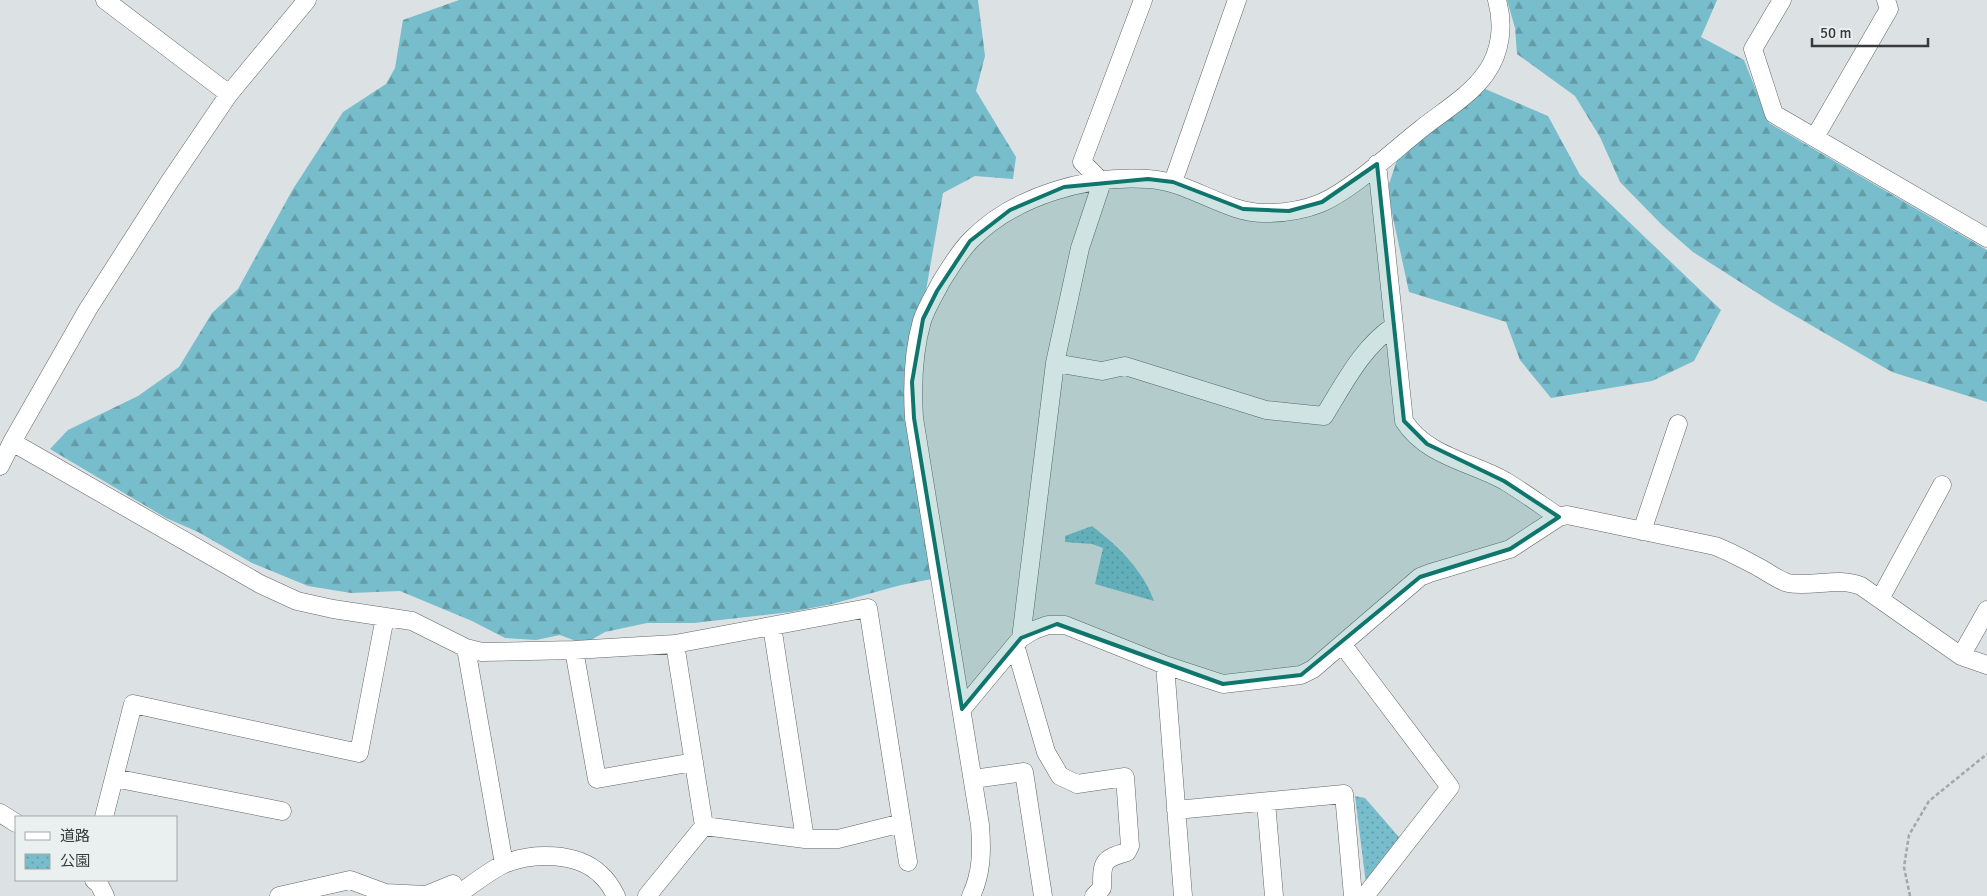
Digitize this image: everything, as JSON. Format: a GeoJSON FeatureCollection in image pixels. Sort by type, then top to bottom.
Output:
{"type":"FeatureCollection","features":[{"type":"Feature","properties":{"kind":"street"},"geometry":{"type":"LineString","coordinates":[[105,0],[229,94]]}},
{"type":"Feature","properties":{"kind":"street"},"geometry":{"type":"LineString","coordinates":[[0,466],[88,309],[168,184],[229,94],[307,0]]}},
{"type":"Feature","properties":{"kind":"street"},"geometry":{"type":"LineString","coordinates":[[1102,182],[1082,162],[1144,0]]}},
{"type":"Feature","properties":{"kind":"street"},"geometry":{"type":"LineString","coordinates":[[1173,182],[1237,0]]}},
{"type":"Feature","properties":{"kind":"street"},"geometry":{"type":"LineString","coordinates":[[971,896],[977,883],[982,846],[962,709],[914,418],[912,382],[922,319],[951,265],[970,241],[989,224],[1010,210],[1064,187],[1148,179],[1173,182],[1243,210],[1265,213],[1306,208],[1322,202],[1349,186],[1466,94],[1485,74],[1500,45],[1500,10],[1497,0]]}},
{"type":"Feature","properties":{"kind":"street"},"geometry":{"type":"LineString","coordinates":[[1782,0],[1753,49],[1774,114],[1987,238]]}},
{"type":"Feature","properties":{"kind":"street"},"geometry":{"type":"LineString","coordinates":[[1815,137],[1889,9],[1886,0]]}},
{"type":"Feature","properties":{"kind":"street"},"geometry":{"type":"LineString","coordinates":[[1377,164],[1404,421],[1410,431],[1427,444],[1452,458],[1504,481],[1559,517]]}},
{"type":"Feature","properties":{"kind":"street"},"geometry":{"type":"LineString","coordinates":[[1094,896],[1102,888],[1102,867],[1106,860],[1109,857],[1127,852],[1130,846],[1125,777],[1077,784],[1060,776],[1046,752],[1018,641],[1055,363],[1080,248],[1102,182]]}},
{"type":"Feature","properties":{"kind":"street"},"geometry":{"type":"LineString","coordinates":[[1055,363],[1102,371],[1125,366],[1266,410],[1324,416],[1363,355],[1381,334],[1394,326]]}},
{"type":"Feature","properties":{"kind":"street"},"geometry":{"type":"LineString","coordinates":[[1642,530],[1678,424]]}},
{"type":"Feature","properties":{"kind":"street"},"geometry":{"type":"LineString","coordinates":[[12,442],[260,584],[297,601],[412,621],[466,648],[482,652],[574,650],[675,644],[868,608],[908,862]]}},
{"type":"Feature","properties":{"kind":"street"},"geometry":{"type":"LineString","coordinates":[[1880,599],[1942,485]]}},
{"type":"Feature","properties":{"kind":"street"},"geometry":{"type":"LineString","coordinates":[[962,709],[1018,641],[1034,630],[1048,625],[1065,625],[1165,665],[1223,684],[1230,685],[1301,675],[1313,669],[1420,577],[1510,549],[1559,517],[1567,515],[1715,546],[1735,554],[1785,582],[1797,584],[1852,582],[1861,586],[1961,656],[1987,665]]}},
{"type":"Feature","properties":{"kind":"street"},"geometry":{"type":"LineString","coordinates":[[1961,656],[1987,610]]}},
{"type":"Feature","properties":{"kind":"street"},"geometry":{"type":"LineString","coordinates":[[104,816],[133,704],[359,753],[385,617]]}},
{"type":"Feature","properties":{"kind":"street"},"geometry":{"type":"LineString","coordinates":[[772,626],[805,839]]}},
{"type":"Feature","properties":{"kind":"street"},"geometry":{"type":"LineString","coordinates":[[647,896],[704,826],[675,644]]}},
{"type":"Feature","properties":{"kind":"street"},"geometry":{"type":"LineString","coordinates":[[1342,644],[1450,787],[1364,896]]}},
{"type":"Feature","properties":{"kind":"street"},"geometry":{"type":"LineString","coordinates":[[466,648],[504,864]]}},
{"type":"Feature","properties":{"kind":"street"},"geometry":{"type":"LineString","coordinates":[[574,650],[597,779],[694,762]]}},
{"type":"Feature","properties":{"kind":"street"},"geometry":{"type":"LineString","coordinates":[[1165,665],[1183,896]]}},
{"type":"Feature","properties":{"kind":"street"},"geometry":{"type":"LineString","coordinates":[[973,779],[1024,772],[1043,896]]}},
{"type":"Feature","properties":{"kind":"street"},"geometry":{"type":"LineString","coordinates":[[114,778],[282,811]]}},
{"type":"Feature","properties":{"kind":"street"},"geometry":{"type":"LineString","coordinates":[[1176,810],[1344,794],[1353,896]]}},
{"type":"Feature","properties":{"kind":"street"},"geometry":{"type":"LineString","coordinates":[[1266,802],[1274,896]]}},
{"type":"Feature","properties":{"kind":"street"},"geometry":{"type":"LineString","coordinates":[[0,813],[15,822]]}},
{"type":"Feature","properties":{"kind":"street"},"geometry":{"type":"LineString","coordinates":[[704,826],[805,839],[838,839],[902,823]]}},
{"type":"Feature","properties":{"kind":"street"},"geometry":{"type":"LineString","coordinates":[[280,896],[350,880],[385,893],[426,895],[453,884],[457,895],[504,864],[544,856],[568,858],[599,873],[609,884],[616,896]]}},
{"type":"Feature","properties":{"kind":"street"},"geometry":{"type":"LineString","coordinates":[[95,881],[99,884],[105,896]]}},
{"type":"Feature","properties":{"kind":"street"},"geometry":{"type":"LineString","coordinates":[[102,881],[105,896]]}},
{"type":"Feature","properties":{"kind":"path"},"geometry":{"type":"LineString","coordinates":[[1910,896],[1904,867],[1909,835],[1929,801],[1987,754]]}},
{"type":"Feature","properties":{"kind":"highlighted area"},"geometry":{"type":"Polygon","coordinates":[[[1377,164],[1404,421],[1427,444],[1504,481],[1559,517],[1510,549],[1420,577],[1301,675],[1223,684],[1057,624],[1021,638],[962,709],[914,418],[912,382],[923,319],[937,291],[970,241],[1010,210],[1064,187],[1148,179],[1173,182],[1243,209],[1289,211],[1322,202],[1377,164]]]}},
{"type":"Feature","properties":{"kind":"green space"},"geometry":{"type":"Polygon","coordinates":[[[459,0],[978,0],[985,56],[976,91],[1016,157],[1013,179],[975,176],[943,193],[917,342],[912,395],[937,578],[901,585],[832,604],[791,612],[694,623],[647,623],[605,632],[584,644],[560,635],[536,640],[505,638],[472,621],[400,591],[351,593],[308,586],[252,563],[198,532],[166,518],[50,449],[68,430],[138,396],[179,367],[212,313],[238,289],[293,189],[343,112],[386,84],[395,68],[403,20],[459,0]]]}},
{"type":"Feature","properties":{"kind":"green space"},"geometry":{"type":"Polygon","coordinates":[[[1507,0],[1717,0],[1701,37],[1744,60],[1769,123],[1987,250],[1987,402],[1892,372],[1773,303],[1693,252],[1662,225],[1620,182],[1600,137],[1575,96],[1517,54],[1515,28],[1507,0]]]}},
{"type":"Feature","properties":{"kind":"green space"},"geometry":{"type":"Polygon","coordinates":[[[1483,88],[1548,116],[1580,175],[1721,310],[1694,361],[1652,381],[1551,398],[1520,360],[1506,322],[1409,292],[1387,190],[1397,160],[1483,88]]]}},
{"type":"Feature","properties":{"kind":"green space"},"geometry":{"type":"Polygon","coordinates":[[[1092,526],[1129,559],[1143,579],[1154,601],[1095,584],[1103,548],[1092,544],[1065,542],[1065,536],[1092,526]]]}},
{"type":"Feature","properties":{"kind":"green space"},"geometry":{"type":"Polygon","coordinates":[[[1355,796],[1365,798],[1405,844],[1367,892],[1355,796]]]}}]}
